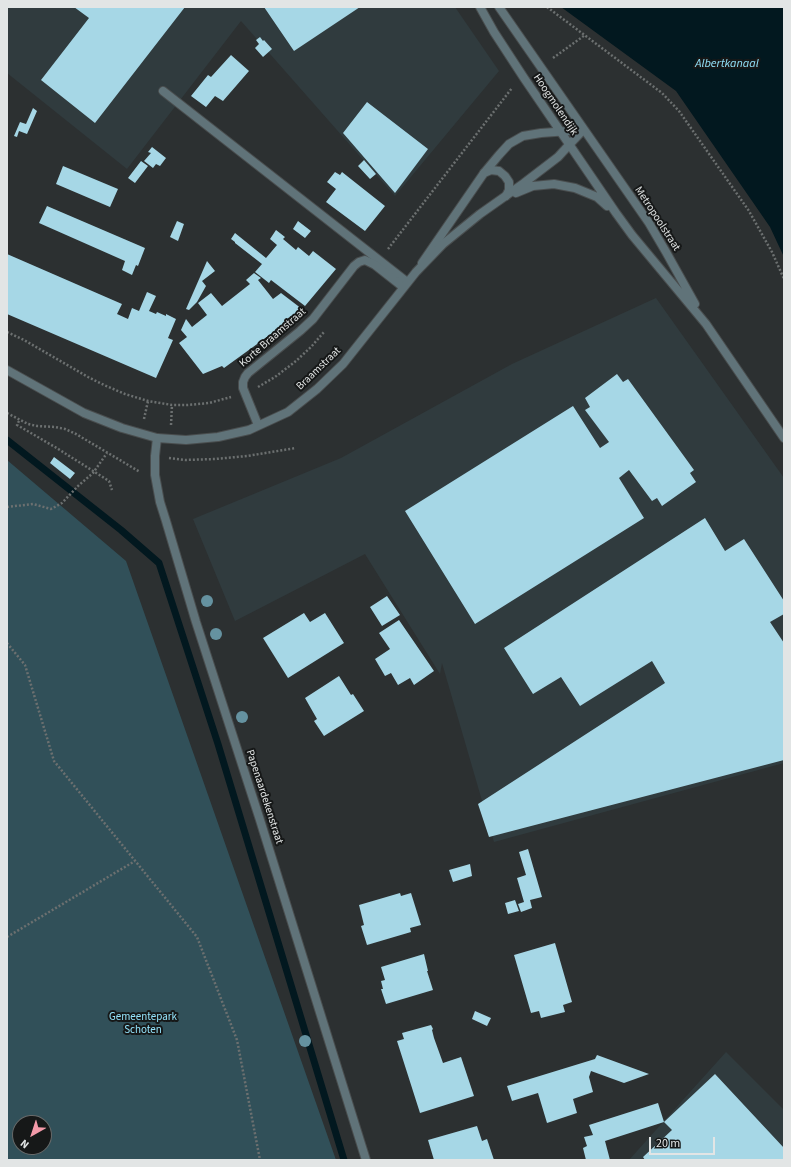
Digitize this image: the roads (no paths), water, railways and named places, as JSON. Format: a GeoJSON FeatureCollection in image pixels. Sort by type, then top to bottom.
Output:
{"type":"FeatureCollection","features":[{"type":"Feature","properties":{"kind":"street","name":"Hoogmolendijk"},"geometry":{"type":"LineString","coordinates":[[480,7],[494,32],[524,78],[616,213]]}},
{"type":"Feature","properties":{"kind":"street","name":"Hoogmolendijk"},"geometry":{"type":"LineString","coordinates":[[499,7],[583,130]]}},
{"type":"Feature","properties":{"kind":"street"},"geometry":{"type":"LineString","coordinates":[[163,91],[379,260],[405,285]]}},
{"type":"Feature","properties":{"kind":"street","name":"Braamstraat"},"geometry":{"type":"LineString","coordinates":[[416,272],[484,173],[509,144],[523,136],[560,131],[583,130]]}},
{"type":"Feature","properties":{"kind":"street","name":"Braamstraat"},"geometry":{"type":"LineString","coordinates":[[7,370],[84,413],[122,428],[157,438],[186,440],[218,437],[248,430],[288,412],[317,389],[343,364],[405,285],[443,244],[480,214],[547,165],[583,130]]}},
{"type":"Feature","properties":{"kind":"street","name":"Metropoolstraat"},"geometry":{"type":"LineString","coordinates":[[583,130],[649,223],[706,324],[784,438]]}},
{"type":"Feature","properties":{"kind":"street"},"geometry":{"type":"LineString","coordinates":[[484,173],[491,170],[499,171],[505,176],[509,182],[510,190],[506,196]]}},
{"type":"Feature","properties":{"kind":"street"},"geometry":{"type":"LineString","coordinates":[[506,196],[533,186],[554,184],[575,188],[597,197],[616,213]]}},
{"type":"Feature","properties":{"kind":"street","name":"Metropoolstraat"},"geometry":{"type":"LineString","coordinates":[[616,213],[637,241],[706,324]]}},
{"type":"Feature","properties":{"kind":"street","name":"Korte Braamstraat"},"geometry":{"type":"LineString","coordinates":[[258,425],[245,392],[243,382],[244,377],[248,372],[300,332],[313,319],[354,266],[365,260],[405,285]]}},
{"type":"Feature","properties":{"kind":"street","name":"Papenaardekenstraat"},"geometry":{"type":"LineString","coordinates":[[157,438],[155,475],[160,502],[196,622],[260,820],[366,1160]]}},
{"type":"Feature","properties":{"kind":"water","name":"Albertkanaal"},"geometry":{"type":"Polygon","coordinates":[[[561,7],[784,7],[784,257],[770,227],[676,91],[561,7]]]}},
{"type":"Feature","properties":{"kind":"waterway"},"geometry":{"type":"LineString","coordinates":[[7,440],[121,530],[159,563],[218,744],[344,1160]]}},
{"type":"Feature","properties":{"kind":"park label","name":"Gemeentepark Schoten"},"geometry":{"type":"Point","coordinates":[143,1024]}}]}
